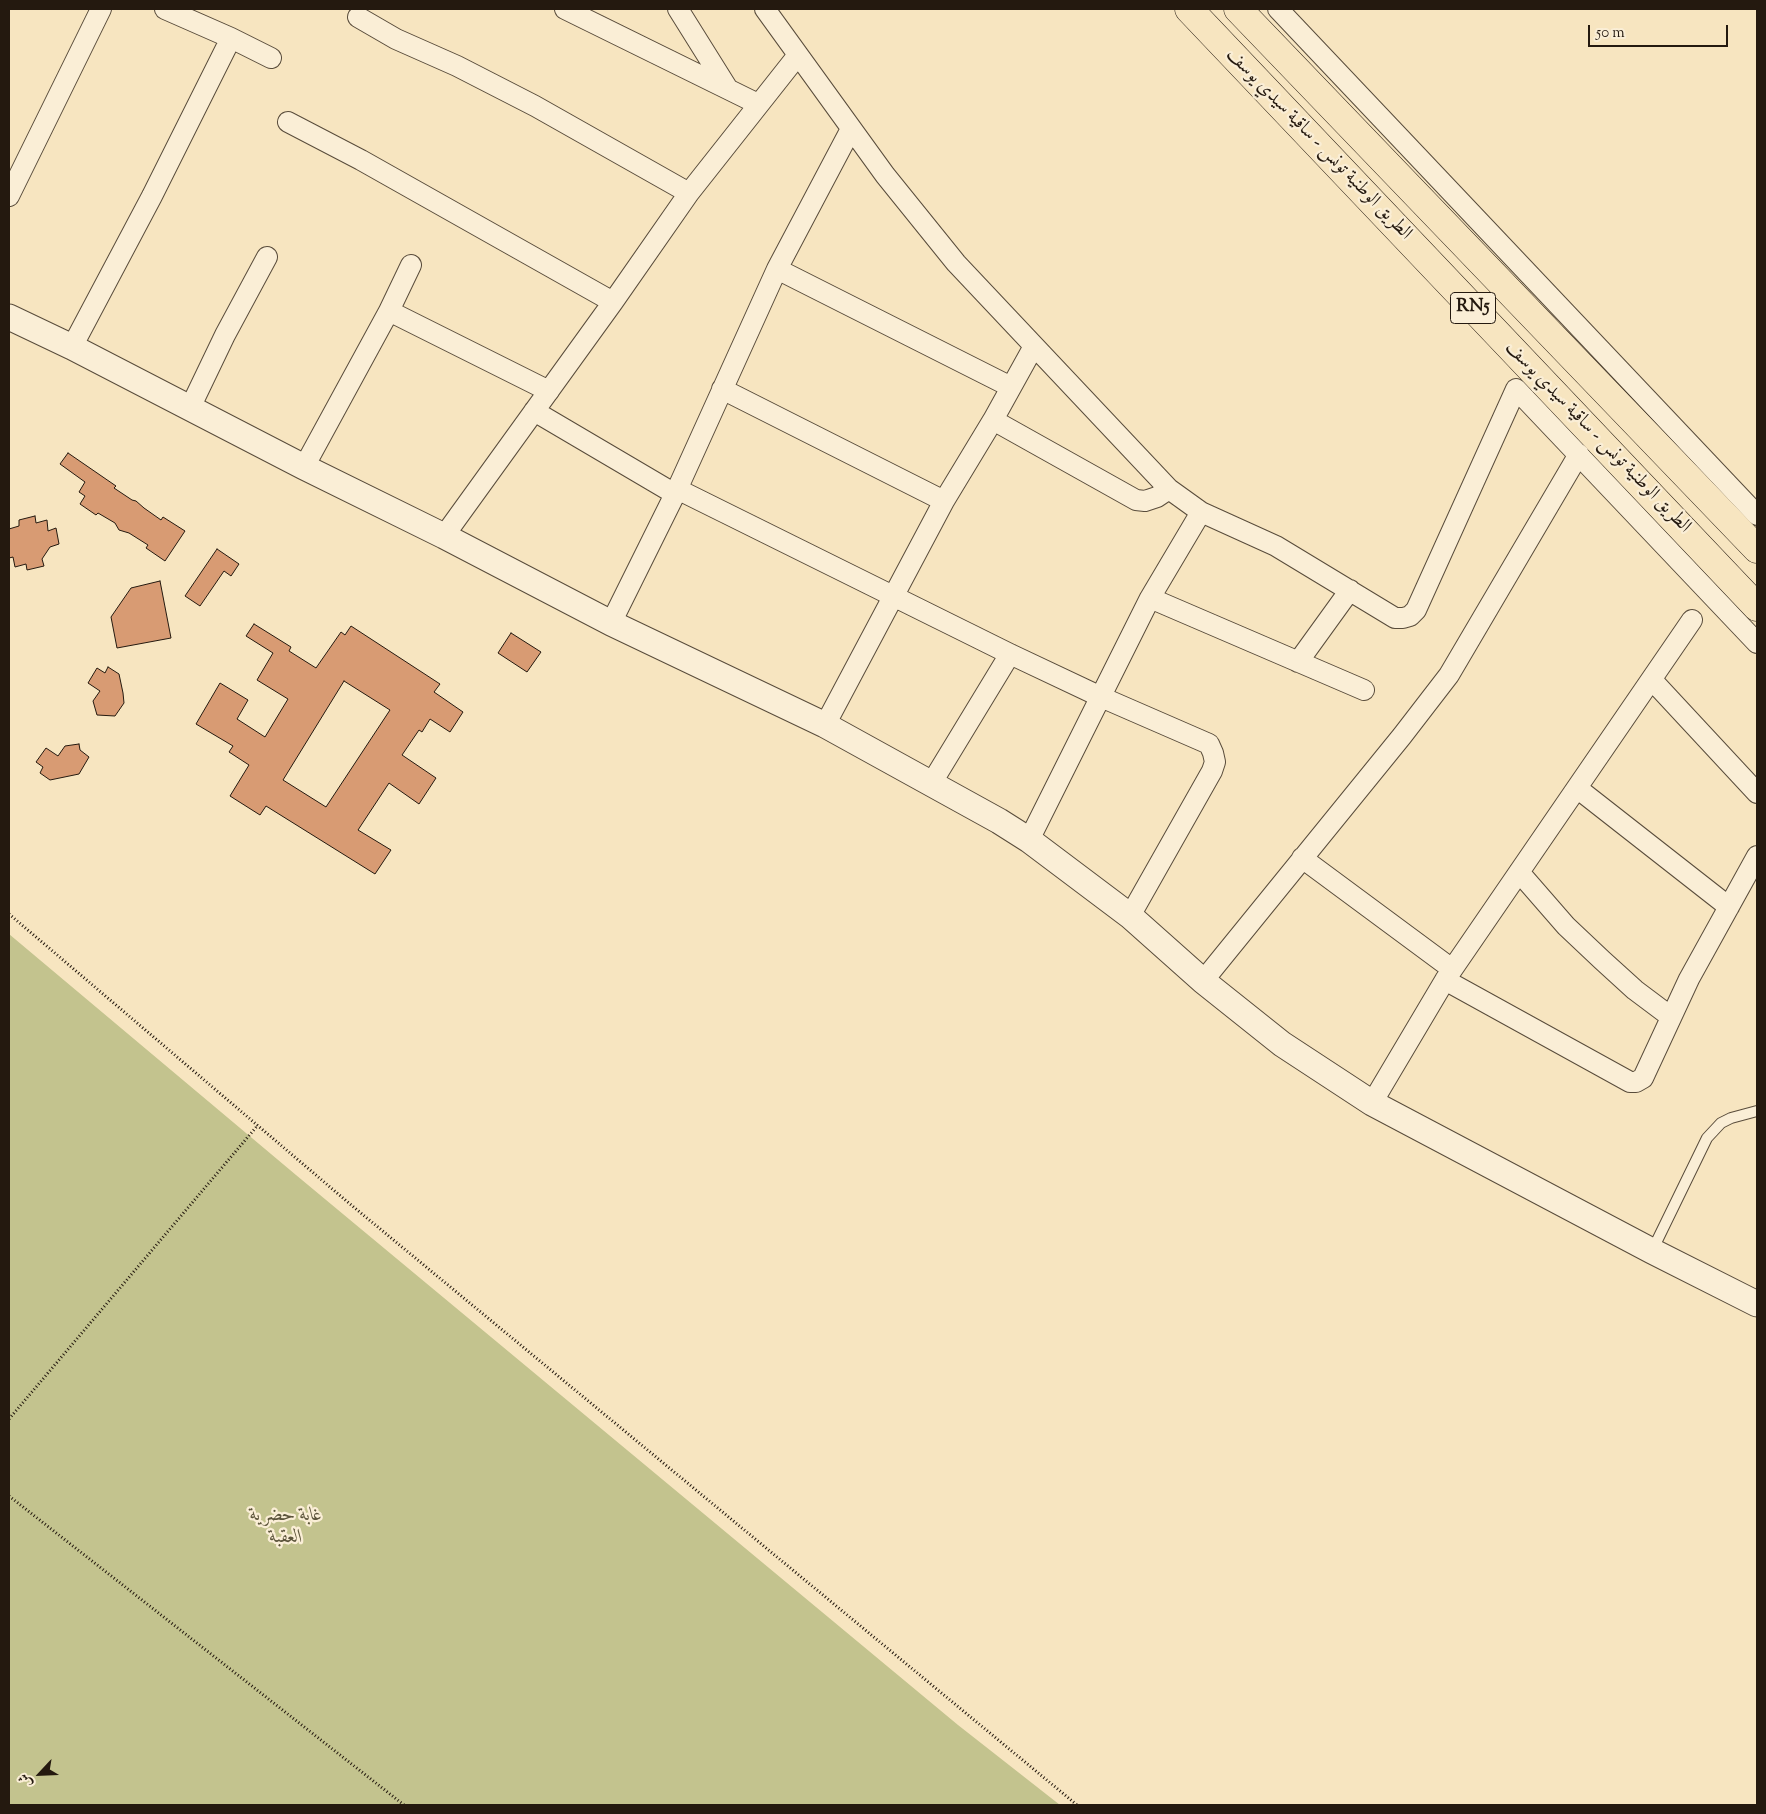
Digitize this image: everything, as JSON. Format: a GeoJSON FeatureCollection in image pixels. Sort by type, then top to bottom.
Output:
{"type":"FeatureCollection","features":[{"type":"Feature","properties":{"kind":"highway","name":"الطريق الوطنية تونس - ساقية سيدي يوسف"},"geometry":{"type":"LineString","coordinates":[[1189,9],[1757,607]]}},
{"type":"Feature","properties":{"kind":"highway","name":"الطريق الوطنية تونس - ساقية سيدي يوسف"},"geometry":{"type":"LineString","coordinates":[[1238,9],[1757,549]]}},
{"type":"Feature","properties":{"kind":"street"},"geometry":{"type":"LineString","coordinates":[[9,196],[101,9]]}},
{"type":"Feature","properties":{"kind":"street"},"geometry":{"type":"LineString","coordinates":[[165,9],[271,58]]}},
{"type":"Feature","properties":{"kind":"street"},"geometry":{"type":"LineString","coordinates":[[565,9],[758,104]]}},
{"type":"Feature","properties":{"kind":"street"},"geometry":{"type":"LineString","coordinates":[[678,9],[728,89]]}},
{"type":"Feature","properties":{"kind":"street"},"geometry":{"type":"LineString","coordinates":[[765,9],[885,175],[956,263],[1169,489],[1201,512],[1276,546],[1395,618],[1410,616],[1416,610],[1516,389],[1757,643]]}},
{"type":"Feature","properties":{"kind":"street"},"geometry":{"type":"LineString","coordinates":[[1279,9],[1757,515]]}},
{"type":"Feature","properties":{"kind":"street"},"geometry":{"type":"LineString","coordinates":[[358,17],[396,39],[448,62],[535,106],[689,193]]}},
{"type":"Feature","properties":{"kind":"street"},"geometry":{"type":"LineString","coordinates":[[72,347],[152,196],[231,38]]}},
{"type":"Feature","properties":{"kind":"street"},"geometry":{"type":"LineString","coordinates":[[444,536],[613,302],[689,193],[798,55]]}},
{"type":"Feature","properties":{"kind":"street"},"geometry":{"type":"LineString","coordinates":[[288,122],[361,160],[613,302]]}},
{"type":"Feature","properties":{"kind":"street"},"geometry":{"type":"LineString","coordinates":[[612,622],[676,492],[777,269],[852,129]]}},
{"type":"Feature","properties":{"kind":"street"},"geometry":{"type":"LineString","coordinates":[[190,408],[224,335],[267,258]]}},
{"type":"Feature","properties":{"kind":"street"},"geometry":{"type":"LineString","coordinates":[[304,467],[389,311],[411,264]]}},
{"type":"Feature","properties":{"kind":"street"},"geometry":{"type":"LineString","coordinates":[[777,269],[1012,387]]}},
{"type":"Feature","properties":{"kind":"street"},"geometry":{"type":"LineString","coordinates":[[389,311],[549,391]]}},
{"type":"Feature","properties":{"kind":"street"},"geometry":{"type":"LineString","coordinates":[[9,317],[72,347],[304,467],[612,622],[825,725],[999,821],[1029,840],[1130,916],[1203,981],[1282,1044],[1372,1103],[1652,1251],[1757,1304]]}},
{"type":"Feature","properties":{"kind":"street"},"geometry":{"type":"LineString","coordinates":[[825,725],[944,501],[993,420],[1034,346]]}},
{"type":"Feature","properties":{"kind":"street"},"geometry":{"type":"LineString","coordinates":[[722,389],[944,501]]}},
{"type":"Feature","properties":{"kind":"street"},"geometry":{"type":"LineString","coordinates":[[534,412],[676,492],[895,596],[1010,654],[1101,697],[1209,744],[1215,762],[1212,772],[1130,916]]}},
{"type":"Feature","properties":{"kind":"street"},"geometry":{"type":"LineString","coordinates":[[993,420],[1136,500],[1145,502],[1169,489]]}},
{"type":"Feature","properties":{"kind":"street"},"geometry":{"type":"LineString","coordinates":[[1203,981],[1402,736],[1449,675],[1579,454]]}},
{"type":"Feature","properties":{"kind":"street"},"geometry":{"type":"LineString","coordinates":[[1029,840],[1150,598],[1201,512]]}},
{"type":"Feature","properties":{"kind":"street"},"geometry":{"type":"LineString","coordinates":[[1298,662],[1350,590]]}},
{"type":"Feature","properties":{"kind":"street"},"geometry":{"type":"LineString","coordinates":[[1150,598],[1364,690]]}},
{"type":"Feature","properties":{"kind":"street"},"geometry":{"type":"LineString","coordinates":[[1372,1103],[1449,975],[1692,620]]}},
{"type":"Feature","properties":{"kind":"street"},"geometry":{"type":"LineString","coordinates":[[931,784],[1010,654]]}},
{"type":"Feature","properties":{"kind":"street"},"geometry":{"type":"LineString","coordinates":[[1652,680],[1757,793]]}},
{"type":"Feature","properties":{"kind":"street"},"geometry":{"type":"LineString","coordinates":[[1577,788],[1729,907]]}},
{"type":"Feature","properties":{"kind":"street"},"geometry":{"type":"LineString","coordinates":[[1302,858],[1449,975],[1630,1082],[1636,1082],[1643,1078],[1689,979],[1757,856]]}},
{"type":"Feature","properties":{"kind":"street"},"geometry":{"type":"LineString","coordinates":[[1519,872],[1566,926],[1590,949],[1634,990],[1671,1017]]}},
{"type":"Feature","properties":{"kind":"lane"},"geometry":{"type":"LineString","coordinates":[[1652,1251],[1710,1134],[1721,1123],[1731,1118],[1757,1111]]}},
{"type":"Feature","properties":{"kind":"path"},"geometry":{"type":"LineString","coordinates":[[9,914],[258,1125],[1077,1805]]}},
{"type":"Feature","properties":{"kind":"path"},"geometry":{"type":"LineString","coordinates":[[9,1419],[258,1125]]}},
{"type":"Feature","properties":{"kind":"path"},"geometry":{"type":"LineString","coordinates":[[9,1496],[404,1805]]}},
{"type":"Feature","properties":{"kind":"green space","name":"غابة حضرية العقبة"},"geometry":{"type":"Polygon","coordinates":[[[9,934],[958,1725],[1060,1805],[9,1805],[9,934]]]}},
{"type":"Feature","properties":{"kind":"building"},"geometry":{"type":"Polygon","coordinates":[[[68,453],[116,486],[114,488],[136,501],[161,520],[163,517],[185,531],[165,561],[146,548],[148,545],[129,533],[119,530],[115,523],[98,513],[96,515],[80,504],[85,496],[79,492],[85,482],[60,464],[68,453]]]}},
{"type":"Feature","properties":{"kind":"building"},"geometry":{"type":"Polygon","coordinates":[[[35,516],[36,523],[47,520],[48,531],[56,528],[59,544],[50,547],[42,559],[44,566],[27,570],[26,564],[15,567],[13,557],[9,558],[9,529],[19,526],[19,520],[35,516]]]}},
{"type":"Feature","properties":{"kind":"building"},"geometry":{"type":"Polygon","coordinates":[[[217,549],[239,564],[231,576],[224,571],[200,606],[185,596],[217,549]]]}},
{"type":"Feature","properties":{"kind":"building"},"geometry":{"type":"Polygon","coordinates":[[[160,581],[171,638],[117,648],[111,617],[131,588],[160,581]]]}},
{"type":"Feature","properties":{"kind":"building"},"geometry":{"type":"Polygon","coordinates":[[[254,624],[291,647],[289,651],[316,668],[341,632],[345,635],[351,626],[440,684],[434,692],[463,712],[450,732],[430,719],[422,732],[419,730],[402,755],[436,778],[419,804],[389,783],[358,830],[391,850],[375,874],[266,806],[260,815],[230,796],[249,765],[229,752],[233,746],[196,724],[220,683],[248,700],[237,719],[265,737],[288,699],[257,680],[273,653],[246,636],[254,624]],[[344,681],[283,780],[326,807],[390,710],[344,681]]]}},
{"type":"Feature","properties":{"kind":"building"},"geometry":{"type":"Polygon","coordinates":[[[511,633],[541,652],[527,672],[498,653],[511,633]]]}},
{"type":"Feature","properties":{"kind":"building"},"geometry":{"type":"Polygon","coordinates":[[[108,667],[119,674],[123,693],[124,703],[115,716],[97,715],[93,701],[100,691],[88,683],[97,668],[105,673],[108,667]]]}},
{"type":"Feature","properties":{"kind":"building"},"geometry":{"type":"Polygon","coordinates":[[[79,744],[80,750],[89,757],[79,774],[50,780],[40,773],[43,767],[36,762],[46,748],[58,756],[65,746],[79,744]]]}}]}
